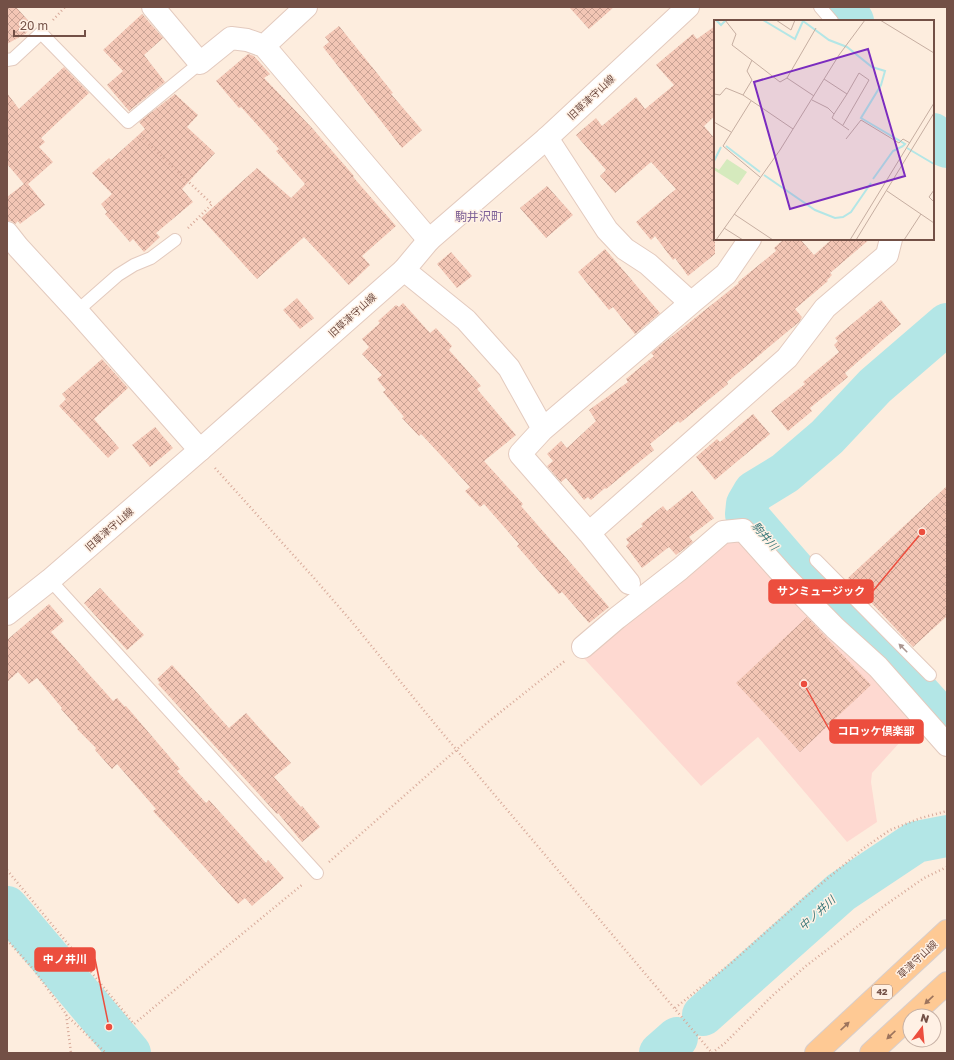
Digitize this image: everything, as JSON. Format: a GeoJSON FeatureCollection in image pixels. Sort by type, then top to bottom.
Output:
{"type":"FeatureCollection","features":[{"type":"Feature","properties":{"kind":"main road","name":"草津守山線"},"geometry":{"type":"LineString","coordinates":[[816,1053],[947,931]]}},
{"type":"Feature","properties":{"kind":"main road"},"geometry":{"type":"LineString","coordinates":[[921,1008],[947,983]]}},
{"type":"Feature","properties":{"kind":"main road"},"geometry":{"type":"LineString","coordinates":[[871,1053],[902,1025]]}},
{"type":"Feature","properties":{"kind":"street"},"geometry":{"type":"LineString","coordinates":[[153,7],[200,63],[231,38],[247,40],[264,46],[429,240]]}},
{"type":"Feature","properties":{"kind":"street"},"geometry":{"type":"LineString","coordinates":[[264,46],[306,7]]}},
{"type":"Feature","properties":{"kind":"street","name":"旧草津守山線"},"geometry":{"type":"LineString","coordinates":[[7,614],[50,580],[404,270],[429,240],[547,138],[688,7]]}},
{"type":"Feature","properties":{"kind":"street"},"geometry":{"type":"LineString","coordinates":[[547,138],[607,230],[625,249],[648,264],[691,303]]}},
{"type":"Feature","properties":{"kind":"street"},"geometry":{"type":"LineString","coordinates":[[7,233],[200,450]]}},
{"type":"Feature","properties":{"kind":"street"},"geometry":{"type":"LineString","coordinates":[[629,582],[589,533],[520,454],[543,429],[726,274],[749,240]]}},
{"type":"Feature","properties":{"kind":"street"},"geometry":{"type":"LineString","coordinates":[[589,533],[787,358],[825,308],[888,255],[891,240]]}},
{"type":"Feature","properties":{"kind":"street"},"geometry":{"type":"LineString","coordinates":[[404,270],[466,320],[509,368],[543,429]]}},
{"type":"Feature","properties":{"kind":"street"},"geometry":{"type":"LineString","coordinates":[[582,647],[680,569],[723,532],[743,530],[785,577],[835,628],[878,667],[947,745]]}},
{"type":"Feature","properties":{"kind":"lane"},"geometry":{"type":"LineString","coordinates":[[820,7],[831,20]]}},
{"type":"Feature","properties":{"kind":"lane"},"geometry":{"type":"LineString","coordinates":[[7,60],[13,59],[41,33],[128,122],[200,63]]}},
{"type":"Feature","properties":{"kind":"lane"},"geometry":{"type":"LineString","coordinates":[[77,311],[118,275],[134,265],[151,258],[176,240]]}},
{"type":"Feature","properties":{"kind":"lane"},"geometry":{"type":"LineString","coordinates":[[816,560],[930,676]]}},
{"type":"Feature","properties":{"kind":"lane"},"geometry":{"type":"LineString","coordinates":[[50,580],[317,873]]}},
{"type":"Feature","properties":{"kind":"path"},"geometry":{"type":"LineString","coordinates":[[128,122],[132,128],[212,204],[176,240]]}},
{"type":"Feature","properties":{"kind":"path"},"geometry":{"type":"LineString","coordinates":[[200,450],[342,611],[712,1053],[725,1043],[772,996],[806,966],[884,906],[924,878],[947,867]]}},
{"type":"Feature","properties":{"kind":"path"},"geometry":{"type":"LineString","coordinates":[[674,1008],[730,964],[803,899],[864,848],[890,830],[921,818],[947,811]]}},
{"type":"Feature","properties":{"kind":"path"},"geometry":{"type":"LineString","coordinates":[[7,940],[34,970],[66,1014],[106,1053]]}},
{"type":"Feature","properties":{"kind":"path"},"geometry":{"type":"LineString","coordinates":[[66,1014],[71,1053]]}},
{"type":"Feature","properties":{"kind":"shaded area"},"geometry":{"type":"Polygon","coordinates":[[[736,536],[920,720],[872,773],[871,782],[877,822],[847,842],[758,737],[701,786],[580,654],[736,536]]]}},
{"type":"Feature","properties":{"kind":"building"},"geometry":{"type":"Polygon","coordinates":[[[7,7],[16,7],[33,26],[25,34],[7,44],[7,7]]]}},
{"type":"Feature","properties":{"kind":"building"},"geometry":{"type":"Polygon","coordinates":[[[569,7],[614,7],[589,29],[569,7]]]}},
{"type":"Feature","properties":{"kind":"building"},"geometry":{"type":"Polygon","coordinates":[[[142,14],[163,38],[144,55],[165,82],[129,111],[107,85],[123,71],[103,50],[142,14]]]}},
{"type":"Feature","properties":{"kind":"building"},"geometry":{"type":"Polygon","coordinates":[[[339,26],[393,93],[391,94],[422,130],[402,148],[323,47],[329,42],[325,37],[339,26]]]}},
{"type":"Feature","properties":{"kind":"building"},"geometry":{"type":"Polygon","coordinates":[[[714,27],[714,117],[704,126],[714,138],[715,254],[688,276],[675,258],[673,260],[655,236],[651,240],[636,222],[676,189],[651,162],[615,193],[600,176],[606,170],[576,135],[596,118],[602,126],[636,97],[645,109],[674,85],[656,65],[693,34],[697,39],[714,27]]]}},
{"type":"Feature","properties":{"kind":"building"},"geometry":{"type":"Polygon","coordinates":[[[248,54],[254,56],[270,74],[264,78],[312,128],[396,226],[362,256],[370,265],[349,285],[304,237],[257,279],[201,218],[257,168],[291,198],[305,184],[276,151],[279,149],[241,107],[239,108],[216,81],[248,54]]]}},
{"type":"Feature","properties":{"kind":"building"},"geometry":{"type":"Polygon","coordinates":[[[64,67],[89,93],[41,138],[45,142],[39,147],[53,162],[28,184],[45,205],[20,224],[18,221],[15,224],[11,221],[7,221],[7,197],[24,184],[7,164],[7,93],[19,109],[64,67]]]}},
{"type":"Feature","properties":{"kind":"building"},"geometry":{"type":"Polygon","coordinates":[[[175,94],[198,115],[187,127],[215,153],[182,189],[193,202],[156,233],[160,237],[144,252],[133,239],[130,242],[105,214],[107,212],[101,204],[112,194],[92,173],[109,158],[111,160],[145,129],[139,122],[175,94]]]}},
{"type":"Feature","properties":{"kind":"building"},"geometry":{"type":"Polygon","coordinates":[[[547,186],[573,215],[546,238],[520,208],[547,186]]]}},
{"type":"Feature","properties":{"kind":"building"},"geometry":{"type":"Polygon","coordinates":[[[783,240],[801,240],[814,255],[831,240],[869,240],[830,273],[832,275],[827,280],[828,281],[795,309],[802,317],[799,322],[727,382],[728,384],[680,423],[678,421],[650,444],[654,450],[606,489],[605,488],[591,500],[588,497],[584,500],[566,478],[561,482],[547,466],[553,461],[547,454],[561,441],[567,448],[596,421],[589,410],[628,382],[626,379],[654,356],[651,353],[739,283],[738,282],[776,251],[774,248],[783,240]]]}},
{"type":"Feature","properties":{"kind":"building"},"geometry":{"type":"Polygon","coordinates":[[[605,249],[660,313],[635,334],[613,307],[609,310],[578,272],[605,249]]]}},
{"type":"Feature","properties":{"kind":"building"},"geometry":{"type":"Polygon","coordinates":[[[451,252],[472,276],[457,288],[437,264],[451,252]]]}},
{"type":"Feature","properties":{"kind":"building"},"geometry":{"type":"Polygon","coordinates":[[[297,298],[314,318],[300,329],[283,310],[297,298]]]}},
{"type":"Feature","properties":{"kind":"building"},"geometry":{"type":"Polygon","coordinates":[[[881,300],[901,324],[845,373],[848,377],[810,408],[812,411],[788,431],[771,411],[805,384],[803,382],[839,352],[834,345],[838,341],[835,338],[881,300]]]}},
{"type":"Feature","properties":{"kind":"building"},"geometry":{"type":"Polygon","coordinates":[[[403,303],[430,333],[436,328],[452,346],[449,350],[481,386],[477,389],[516,435],[484,461],[523,504],[521,506],[609,607],[589,623],[562,592],[559,594],[517,546],[519,544],[484,504],[480,507],[465,491],[470,487],[423,436],[421,434],[419,436],[402,418],[404,417],[383,392],[386,390],[377,379],[382,375],[362,354],[369,347],[362,339],[380,323],[378,321],[396,305],[399,307],[403,303]]]}},
{"type":"Feature","properties":{"kind":"building"},"geometry":{"type":"Polygon","coordinates":[[[102,359],[128,388],[94,419],[119,448],[108,458],[59,406],[66,399],[62,394],[102,359]]]}},
{"type":"Feature","properties":{"kind":"building"},"geometry":{"type":"Polygon","coordinates":[[[753,414],[770,434],[715,480],[696,457],[717,439],[720,442],[753,414]]]}},
{"type":"Feature","properties":{"kind":"building"},"geometry":{"type":"Polygon","coordinates":[[[155,427],[173,448],[150,467],[132,445],[155,427]]]}},
{"type":"Feature","properties":{"kind":"building"},"geometry":{"type":"Polygon","coordinates":[[[947,486],[947,616],[913,647],[848,578],[947,486]]]}},
{"type":"Feature","properties":{"kind":"building"},"geometry":{"type":"Polygon","coordinates":[[[692,491],[714,518],[689,537],[693,542],[676,555],[669,547],[642,568],[626,546],[629,543],[626,539],[643,526],[641,524],[663,506],[667,511],[692,491]]]}},
{"type":"Feature","properties":{"kind":"building"},"geometry":{"type":"Polygon","coordinates":[[[100,588],[144,635],[127,650],[84,603],[100,588]]]}},
{"type":"Feature","properties":{"kind":"building"},"geometry":{"type":"Polygon","coordinates":[[[49,604],[64,621],[51,632],[113,701],[117,698],[125,707],[126,706],[180,769],[177,771],[206,803],[209,800],[266,863],[268,860],[284,878],[252,906],[245,898],[238,904],[153,811],[156,809],[117,764],[112,769],[95,750],[96,748],[77,729],[78,728],[37,678],[29,684],[18,672],[7,682],[7,640],[49,604]]]}},
{"type":"Feature","properties":{"kind":"building"},"geometry":{"type":"Polygon","coordinates":[[[807,617],[871,685],[800,752],[736,683],[807,617]]]}},
{"type":"Feature","properties":{"kind":"building"},"geometry":{"type":"Polygon","coordinates":[[[172,665],[229,728],[246,713],[291,763],[274,777],[320,827],[302,842],[278,813],[277,814],[158,684],[160,683],[157,679],[172,665]]]}},
{"type":"Feature","properties":{"kind":"waterway","name":"駒井川"},"geometry":{"type":"LineString","coordinates":[[843,7],[852,20]]}},
{"type":"Feature","properties":{"kind":"waterway","name":"駒井川"},"geometry":{"type":"LineString","coordinates":[[934,135],[940,144],[947,147]]}},
{"type":"Feature","properties":{"kind":"waterway","name":"駒井川"},"geometry":{"type":"LineString","coordinates":[[947,324],[875,386],[827,437],[785,473],[754,492],[747,504],[746,514],[803,580],[901,673],[947,724]]}},
{"type":"Feature","properties":{"kind":"waterway","name":"中ノ井川"},"geometry":{"type":"LineString","coordinates":[[703,1015],[841,892],[916,842],[947,836]]}},
{"type":"Feature","properties":{"kind":"waterway","name":"中ノ井川"},"geometry":{"type":"LineString","coordinates":[[7,907],[130,1053]]}},
{"type":"Feature","properties":{"kind":"waterway","name":"中ノ井川"},"geometry":{"type":"LineString","coordinates":[[660,1053],[677,1038]]}},
{"type":"Feature","properties":{"kind":"place","name":"サンミュージック"},"geometry":{"type":"Point","coordinates":[922,532]}},
{"type":"Feature","properties":{"kind":"place","name":"コロッケ倶楽部"},"geometry":{"type":"Point","coordinates":[804,684]}},
{"type":"Feature","properties":{"kind":"place","name":"中ノ井川"},"geometry":{"type":"Point","coordinates":[109,1027]}},
{"type":"Feature","properties":{"kind":"district","name":"駒井沢町"},"geometry":{"type":"Point","coordinates":[479,217]}}]}
